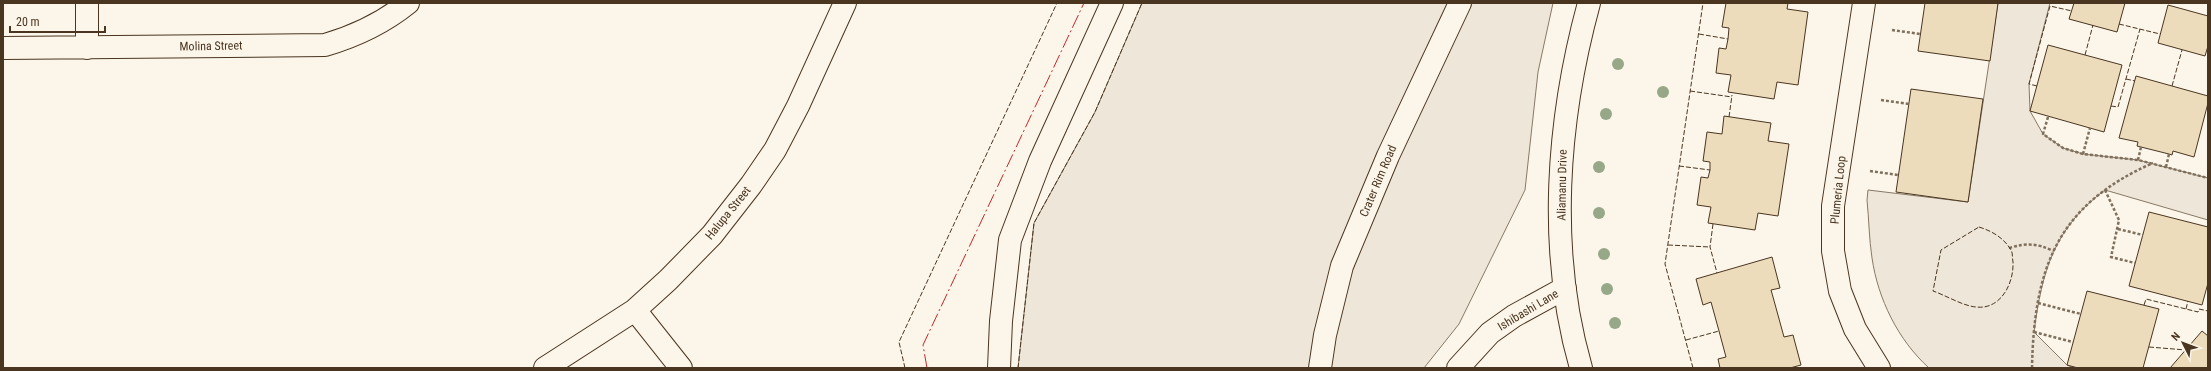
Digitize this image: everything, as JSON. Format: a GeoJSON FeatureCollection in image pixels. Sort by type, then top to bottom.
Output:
{"type":"FeatureCollection","features":[{"type":"Feature","properties":{"kind":"street"},"geometry":{"type":"LineString","coordinates":[[87,3],[87,48]]}},
{"type":"Feature","properties":{"kind":"street","name":"Molina Street"},"geometry":{"type":"LineString","coordinates":[[3,48],[325,45],[356,35],[390,18],[408,3]]}},
{"type":"Feature","properties":{"kind":"street","name":"Halupa Street"},"geometry":{"type":"LineString","coordinates":[[545,368],[635,310],[668,280],[712,235],[775,150],[798,106],[846,3]]}},
{"type":"Feature","properties":{"kind":"street"},"geometry":{"type":"LineString","coordinates":[[999,368],[1001,321],[1010,240],[1040,161],[1112,3]]}},
{"type":"Feature","properties":{"kind":"street","name":"Crater Rim Road"},"geometry":{"type":"LineString","coordinates":[[1320,368],[1325,335],[1342,266],[1388,156],[1460,3]]}},
{"type":"Feature","properties":{"kind":"street","name":"Aliamanu Drive"},"geometry":{"type":"LineString","coordinates":[[1581,368],[1575,345],[1562,262],[1560,192],[1565,119],[1577,46],[1589,3]]}},
{"type":"Feature","properties":{"kind":"street","name":"Plumeria Loop"},"geometry":{"type":"LineString","coordinates":[[1864,3],[1833,206],[1833,251],[1840,291],[1855,329],[1879,368]]}},
{"type":"Feature","properties":{"kind":"street","name":"Ishibashi Lane"},"geometry":{"type":"LineString","coordinates":[[1458,368],[1490,333],[1531,306],[1566,288]]}},
{"type":"Feature","properties":{"kind":"street"},"geometry":{"type":"LineString","coordinates":[[635,310],[681,368]]}},
{"type":"Feature","properties":{"kind":"path"},"geometry":{"type":"LineString","coordinates":[[1892,30],[1920,34]]}},
{"type":"Feature","properties":{"kind":"path"},"geometry":{"type":"LineString","coordinates":[[1881,100],[1909,104]]}},
{"type":"Feature","properties":{"kind":"path"},"geometry":{"type":"LineString","coordinates":[[2048,117],[2044,134],[2063,148],[2083,154],[2153,163],[2208,178]]}},
{"type":"Feature","properties":{"kind":"path"},"geometry":{"type":"LineString","coordinates":[[2083,154],[2090,128]]}},
{"type":"Feature","properties":{"kind":"path"},"geometry":{"type":"LineString","coordinates":[[2138,160],[2141,147]]}},
{"type":"Feature","properties":{"kind":"path"},"geometry":{"type":"LineString","coordinates":[[2166,167],[2169,154]]}},
{"type":"Feature","properties":{"kind":"path"},"geometry":{"type":"LineString","coordinates":[[2032,368],[2034,332],[2038,303],[2053,252],[2068,225],[2085,205],[2125,175],[2153,163]]}},
{"type":"Feature","properties":{"kind":"path"},"geometry":{"type":"LineString","coordinates":[[1870,171],[1898,175]]}},
{"type":"Feature","properties":{"kind":"path"},"geometry":{"type":"LineString","coordinates":[[2105,190],[2119,220],[2111,257],[2135,263]]}},
{"type":"Feature","properties":{"kind":"path"},"geometry":{"type":"LineString","coordinates":[[2118,229],[2143,235]]}},
{"type":"Feature","properties":{"kind":"path"},"geometry":{"type":"LineString","coordinates":[[2009,248],[2024,244],[2036,244],[2053,252]]}},
{"type":"Feature","properties":{"kind":"path"},"geometry":{"type":"LineString","coordinates":[[2038,303],[2081,314]]}},
{"type":"Feature","properties":{"kind":"path"},"geometry":{"type":"LineString","coordinates":[[2034,332],[2074,342]]}},
{"type":"Feature","properties":{"kind":"shaded area"},"geometry":{"type":"Polygon","coordinates":[[[1142,3],[1553,3],[1538,72],[1525,190],[1459,324],[1424,368],[1018,368],[1034,223],[1095,112],[1142,3]]]}},
{"type":"Feature","properties":{"kind":"shaded area"},"geometry":{"type":"Polygon","coordinates":[[[1998,3],[2050,3],[2029,84],[2030,111],[2043,134],[2063,148],[2083,154],[2138,160],[2208,178],[2208,220],[2105,190],[2088,205],[2062,236],[2053,252],[2041,289],[2034,332],[2067,365],[2074,368],[1929,368],[1908,345],[1891,318],[1879,289],[1875,273],[1870,236],[1867,200],[1868,190],[1968,202],[1998,3]]]}},
{"type":"Feature","properties":{"kind":"building"},"geometry":{"type":"Polygon","coordinates":[[[1726,3],[1788,3],[1787,9],[1808,12],[1798,85],[1777,82],[1774,99],[1728,92],[1731,75],[1716,73],[1719,48],[1726,49],[1728,39],[1729,28],[1722,27],[1726,3]]]}},
{"type":"Feature","properties":{"kind":"building"},"geometry":{"type":"Polygon","coordinates":[[[1925,3],[1998,3],[1990,61],[1918,51],[1925,3]]]}},
{"type":"Feature","properties":{"kind":"building"},"geometry":{"type":"Polygon","coordinates":[[[2074,3],[2125,3],[2117,32],[2069,19],[2074,3]]]}},
{"type":"Feature","properties":{"kind":"building"},"geometry":{"type":"Polygon","coordinates":[[[2168,5],[2208,16],[2208,46],[2205,56],[2158,43],[2168,5]]]}},
{"type":"Feature","properties":{"kind":"building"},"geometry":{"type":"Polygon","coordinates":[[[2048,45],[2122,65],[2104,132],[2030,111],[2048,45]]]}},
{"type":"Feature","properties":{"kind":"building"},"geometry":{"type":"Polygon","coordinates":[[[2136,76],[2208,96],[2208,103],[2194,157],[2173,151],[2172,155],[2137,146],[2138,142],[2119,138],[2136,76]]]}},
{"type":"Feature","properties":{"kind":"building"},"geometry":{"type":"Polygon","coordinates":[[[1911,89],[1983,99],[1968,202],[1896,192],[1911,89]]]}},
{"type":"Feature","properties":{"kind":"building"},"geometry":{"type":"Polygon","coordinates":[[[1724,116],[1771,123],[1768,141],[1789,144],[1778,216],[1758,213],[1755,230],[1708,223],[1711,207],[1697,205],[1701,177],[1708,178],[1710,170],[1710,162],[1703,161],[1707,132],[1722,134],[1724,116]]]}},
{"type":"Feature","properties":{"kind":"building"},"geometry":{"type":"Polygon","coordinates":[[[2149,212],[2208,227],[2208,283],[2202,305],[2129,286],[2149,212]]]}},
{"type":"Feature","properties":{"kind":"building"},"geometry":{"type":"Polygon","coordinates":[[[1772,257],[1780,288],[1771,290],[1784,337],[1793,335],[1801,365],[1790,368],[1720,368],[1718,359],[1726,357],[1719,331],[1711,302],[1703,305],[1696,279],[1772,257]]]}},
{"type":"Feature","properties":{"kind":"building"},"geometry":{"type":"Polygon","coordinates":[[[2087,291],[2159,309],[2143,368],[2078,368],[2067,365],[2087,291]]]}},
{"type":"Feature","properties":{"kind":"building"},"geometry":{"type":"Polygon","coordinates":[[[2202,331],[2208,336],[2208,368],[2170,368],[2202,331]]]}},
{"type":"Feature","properties":{"kind":"fence"},"geometry":{"type":"LineString","coordinates":[[905,368],[899,342],[1057,3]]}},
{"type":"Feature","properties":{"kind":"fence"},"geometry":{"type":"LineString","coordinates":[[1018,368],[1034,223],[1095,112],[1142,3]]}},
{"type":"Feature","properties":{"kind":"fence"},"geometry":{"type":"LineString","coordinates":[[1693,368],[1665,264],[1703,3]]}},
{"type":"Feature","properties":{"kind":"fence"},"geometry":{"type":"LineString","coordinates":[[2037,86],[2029,84],[2050,6],[2072,11]]}},
{"type":"Feature","properties":{"kind":"fence"},"geometry":{"type":"LineString","coordinates":[[2119,24],[2160,34]]}},
{"type":"Feature","properties":{"kind":"fence"},"geometry":{"type":"LineString","coordinates":[[2085,55],[2093,25]]}},
{"type":"Feature","properties":{"kind":"fence"},"geometry":{"type":"LineString","coordinates":[[2111,106],[2118,107],[2140,29]]}},
{"type":"Feature","properties":{"kind":"fence"},"geometry":{"type":"LineString","coordinates":[[1699,34],[1728,39]]}},
{"type":"Feature","properties":{"kind":"fence"},"geometry":{"type":"LineString","coordinates":[[2172,86],[2182,50]]}},
{"type":"Feature","properties":{"kind":"fence"},"geometry":{"type":"LineString","coordinates":[[2126,79],[2135,81]]}},
{"type":"Feature","properties":{"kind":"fence"},"geometry":{"type":"LineString","coordinates":[[1690,91],[1732,97]]}},
{"type":"Feature","properties":{"kind":"fence"},"geometry":{"type":"LineString","coordinates":[[1729,117],[1732,95]]}},
{"type":"Feature","properties":{"kind":"fence"},"geometry":{"type":"LineString","coordinates":[[1679,166],[1710,170]]}},
{"type":"Feature","properties":{"kind":"fence"},"geometry":{"type":"LineString","coordinates":[[1713,224],[1710,247],[1717,273]]}},
{"type":"Feature","properties":{"kind":"fence"},"geometry":{"type":"LineString","coordinates":[[1979,227],[2005,242],[2011,250],[2013,262],[2011,278],[2004,294],[1999,300],[1985,307],[1976,307],[1960,303],[1933,291],[1941,250],[1979,227]]}},
{"type":"Feature","properties":{"kind":"fence"},"geometry":{"type":"LineString","coordinates":[[1668,245],[1710,247]]}},
{"type":"Feature","properties":{"kind":"fence"},"geometry":{"type":"LineString","coordinates":[[2144,305],[2146,299],[2198,312],[2199,309],[2208,311]]}},
{"type":"Feature","properties":{"kind":"fence"},"geometry":{"type":"LineString","coordinates":[[2186,309],[2188,301]]}},
{"type":"Feature","properties":{"kind":"fence"},"geometry":{"type":"LineString","coordinates":[[1686,340],[1719,331]]}},
{"type":"Feature","properties":{"kind":"fence"},"geometry":{"type":"LineString","coordinates":[[2149,347],[2186,350]]}},
{"type":"Feature","properties":{"kind":"power"},"geometry":{"type":"LineString","coordinates":[[927,368],[923,345],[1084,3]]}}]}
